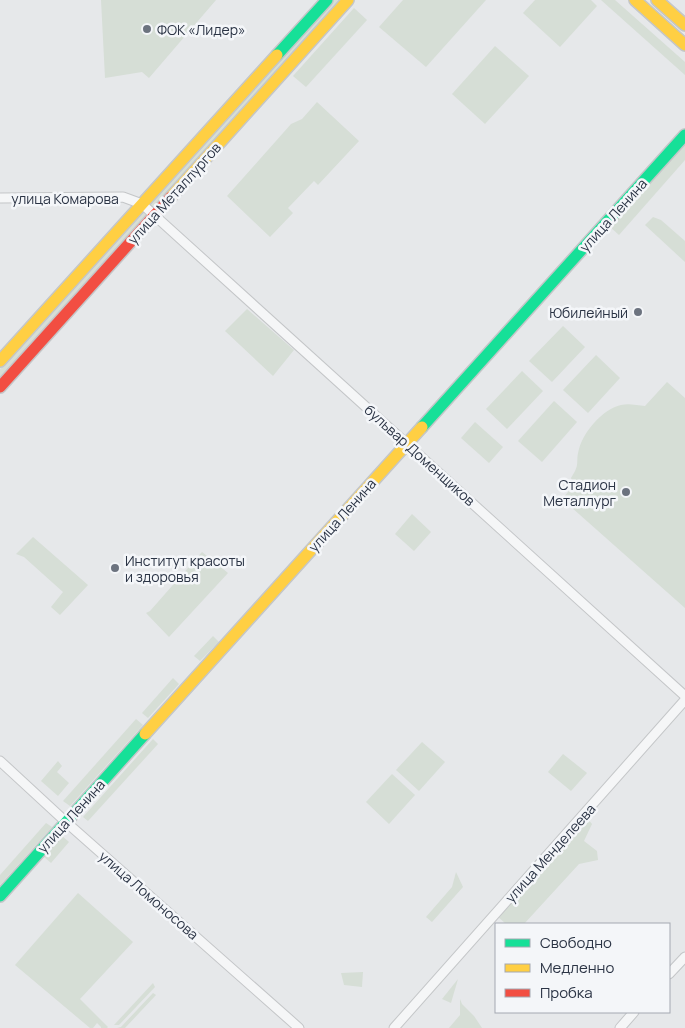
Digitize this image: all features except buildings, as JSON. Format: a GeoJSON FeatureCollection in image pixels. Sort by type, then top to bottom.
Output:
{"type":"FeatureCollection","features":[{"type":"Feature","properties":{"kind":"street","name":"улица Металлургов"},"geometry":{"type":"LineString","coordinates":[[0,360],[327,0]]}},
{"type":"Feature","properties":{"kind":"street","name":"улица Металлургов"},"geometry":{"type":"LineString","coordinates":[[0,387],[348,0]]}},
{"type":"Feature","properties":{"kind":"street"},"geometry":{"type":"LineString","coordinates":[[635,0],[685,45]]}},
{"type":"Feature","properties":{"kind":"street"},"geometry":{"type":"LineString","coordinates":[[656,0],[685,25]]}},
{"type":"Feature","properties":{"kind":"street","name":"улица Ленина"},"geometry":{"type":"LineString","coordinates":[[0,896],[685,135]]}},
{"type":"Feature","properties":{"kind":"street","name":"улица Комарова"},"geometry":{"type":"LineString","coordinates":[[0,198],[123,197],[142,204],[154,216]]}},
{"type":"Feature","properties":{"kind":"street","name":"бульвар Доменщиков"},"geometry":{"type":"LineString","coordinates":[[154,216],[685,696]]}},
{"type":"Feature","properties":{"kind":"street","name":"улица Менделеева"},"geometry":{"type":"LineString","coordinates":[[394,1028],[685,700]]}},
{"type":"Feature","properties":{"kind":"street","name":"улица Ломоносова"},"geometry":{"type":"LineString","coordinates":[[0,761],[66,822],[299,1028]]}},
{"type":"Feature","properties":{"kind":"street"},"geometry":{"type":"LineString","coordinates":[[670,973],[685,957]]}},
{"type":"Feature","properties":{"kind":"street"},"geometry":{"type":"LineString","coordinates":[[620,1028],[633,1013]]}},
{"type":"Feature","properties":{"kind":"shaded area","name":"ФОК «Лидер»"},"geometry":{"type":"Polygon","coordinates":[[[101,0],[216,0],[149,78],[142,72],[105,78],[101,0]]]}},
{"type":"Feature","properties":{"kind":"shaded area"},"geometry":{"type":"Polygon","coordinates":[[[333,0],[342,0],[153,209],[148,204],[333,0]]]}},
{"type":"Feature","properties":{"kind":"shaded area"},"geometry":{"type":"Polygon","coordinates":[[[403,0],[486,0],[426,67],[379,27],[403,0]]]}},
{"type":"Feature","properties":{"kind":"shaded area"},"geometry":{"type":"Polygon","coordinates":[[[535,0],[591,0],[597,6],[560,47],[523,13],[535,0]]]}},
{"type":"Feature","properties":{"kind":"shaded area"},"geometry":{"type":"Polygon","coordinates":[[[601,0],[615,0],[685,62],[685,75],[601,0]]]}},
{"type":"Feature","properties":{"kind":"shaded area"},"geometry":{"type":"Polygon","coordinates":[[[354,8],[367,20],[306,87],[293,76],[354,8]]]}},
{"type":"Feature","properties":{"kind":"shaded area"},"geometry":{"type":"Polygon","coordinates":[[[495,46],[529,76],[485,124],[452,94],[495,46]]]}},
{"type":"Feature","properties":{"kind":"shaded area"},"geometry":{"type":"Polygon","coordinates":[[[317,102],[359,141],[318,185],[314,181],[288,208],[293,213],[270,237],[227,196],[291,124],[302,119],[317,102]]]}},
{"type":"Feature","properties":{"kind":"shaded area"},"geometry":{"type":"Polygon","coordinates":[[[685,142],[685,160],[619,235],[609,226],[685,142]]]}},
{"type":"Feature","properties":{"kind":"shaded area"},"geometry":{"type":"Polygon","coordinates":[[[142,211],[147,216],[0,379],[0,369],[142,211]]]}},
{"type":"Feature","properties":{"kind":"shaded area"},"geometry":{"type":"Polygon","coordinates":[[[653,217],[661,220],[685,241],[685,262],[645,225],[653,217]]]}},
{"type":"Feature","properties":{"kind":"shaded area"},"geometry":{"type":"Polygon","coordinates":[[[247,309],[294,350],[273,376],[225,331],[247,309]]]}},
{"type":"Feature","properties":{"kind":"shaded area"},"geometry":{"type":"Polygon","coordinates":[[[563,326],[585,347],[552,382],[529,361],[563,326]]]}},
{"type":"Feature","properties":{"kind":"shaded area"},"geometry":{"type":"Polygon","coordinates":[[[596,355],[620,378],[588,413],[563,390],[596,355]]]}},
{"type":"Feature","properties":{"kind":"shaded area"},"geometry":{"type":"Polygon","coordinates":[[[522,371],[543,391],[507,429],[486,409],[522,371]]]}},
{"type":"Feature","properties":{"kind":"shaded area","name":"Стадион Металлург"},"geometry":{"type":"Polygon","coordinates":[[[667,382],[685,398],[685,608],[562,499],[574,485],[571,478],[577,466],[579,449],[585,435],[595,422],[614,407],[630,404],[645,406],[667,382]]]}},
{"type":"Feature","properties":{"kind":"shaded area"},"geometry":{"type":"Polygon","coordinates":[[[554,401],[577,422],[542,462],[518,441],[554,401]]]}},
{"type":"Feature","properties":{"kind":"shaded area"},"geometry":{"type":"Polygon","coordinates":[[[475,422],[503,447],[489,463],[461,438],[475,422]]]}},
{"type":"Feature","properties":{"kind":"shaded area"},"geometry":{"type":"Polygon","coordinates":[[[412,514],[431,532],[414,551],[395,534],[412,514]]]}},
{"type":"Feature","properties":{"kind":"shaded area"},"geometry":{"type":"Polygon","coordinates":[[[33,537],[88,585],[60,615],[51,607],[63,592],[24,557],[16,554],[33,537]]]}},
{"type":"Feature","properties":{"kind":"shaded area"},"geometry":{"type":"Polygon","coordinates":[[[202,552],[228,573],[169,637],[146,613],[150,611],[202,552]]]}},
{"type":"Feature","properties":{"kind":"shaded area"},"geometry":{"type":"Polygon","coordinates":[[[213,636],[219,642],[200,661],[194,656],[213,636]]]}},
{"type":"Feature","properties":{"kind":"shaded area"},"geometry":{"type":"Polygon","coordinates":[[[173,678],[179,684],[148,718],[142,713],[173,678]]]}},
{"type":"Feature","properties":{"kind":"shaded area"},"geometry":{"type":"Polygon","coordinates":[[[136,719],[143,725],[70,806],[63,801],[136,719]]]}},
{"type":"Feature","properties":{"kind":"shaded area"},"geometry":{"type":"Polygon","coordinates":[[[153,739],[158,744],[88,821],[83,817],[153,739]]]}},
{"type":"Feature","properties":{"kind":"shaded area"},"geometry":{"type":"Polygon","coordinates":[[[422,742],[445,762],[419,791],[396,770],[422,742]]]}},
{"type":"Feature","properties":{"kind":"shaded area"},"geometry":{"type":"Polygon","coordinates":[[[563,754],[587,773],[571,791],[548,772],[563,754]]]}},
{"type":"Feature","properties":{"kind":"shaded area"},"geometry":{"type":"Polygon","coordinates":[[[58,761],[62,766],[57,772],[69,783],[58,796],[41,781],[58,761]]]}},
{"type":"Feature","properties":{"kind":"shaded area"},"geometry":{"type":"Polygon","coordinates":[[[392,774],[415,795],[389,824],[366,802],[392,774]]]}},
{"type":"Feature","properties":{"kind":"shaded area"},"geometry":{"type":"Polygon","coordinates":[[[586,817],[592,824],[584,841],[597,851],[598,860],[579,864],[525,923],[505,923],[497,916],[586,817]]]}},
{"type":"Feature","properties":{"kind":"shaded area"},"geometry":{"type":"Polygon","coordinates":[[[46,823],[52,827],[0,885],[0,875],[46,823]]]}},
{"type":"Feature","properties":{"kind":"shaded area"},"geometry":{"type":"Polygon","coordinates":[[[61,835],[69,842],[51,863],[43,856],[61,835]]]}},
{"type":"Feature","properties":{"kind":"shaded area"},"geometry":{"type":"Polygon","coordinates":[[[456,872],[463,887],[432,922],[426,917],[452,887],[456,872]]]}},
{"type":"Feature","properties":{"kind":"shaded area"},"geometry":{"type":"Polygon","coordinates":[[[78,893],[133,942],[80,999],[107,1028],[101,1028],[97,1023],[93,1028],[90,1028],[15,965],[78,893]]]}},
{"type":"Feature","properties":{"kind":"shaded area"},"geometry":{"type":"Polygon","coordinates":[[[363,972],[362,987],[344,985],[341,973],[363,972]]]}},
{"type":"Feature","properties":{"kind":"shaded area"},"geometry":{"type":"Polygon","coordinates":[[[458,979],[451,1003],[442,999],[458,979]]]}},
{"type":"Feature","properties":{"kind":"shaded area"},"geometry":{"type":"Polygon","coordinates":[[[153,983],[155,987],[119,1025],[114,1025],[153,983]]]}},
{"type":"Feature","properties":{"kind":"shaded area"},"geometry":{"type":"Polygon","coordinates":[[[153,993],[156,995],[125,1028],[117,1028],[121,1027],[153,993]]]}},
{"type":"Feature","properties":{"kind":"shaded area"},"geometry":{"type":"Polygon","coordinates":[[[460,999],[482,1028],[449,1028],[460,1015],[460,999]]]}},
{"type":"Feature","properties":{"kind":"traffic: fast"},"geometry":{"type":"LineString","coordinates":[[277,55],[327,0]]}},
{"type":"Feature","properties":{"kind":"traffic: fast"},"geometry":{"type":"LineString","coordinates":[[422,427],[685,135]]}},
{"type":"Feature","properties":{"kind":"traffic: fast"},"geometry":{"type":"LineString","coordinates":[[0,896],[145,734]]}},
{"type":"Feature","properties":{"kind":"traffic: slow"},"geometry":{"type":"LineString","coordinates":[[171,197],[348,0]]}},
{"type":"Feature","properties":{"kind":"traffic: slow"},"geometry":{"type":"LineString","coordinates":[[635,0],[685,45]]}},
{"type":"Feature","properties":{"kind":"traffic: slow"},"geometry":{"type":"LineString","coordinates":[[657,0],[685,25]]}},
{"type":"Feature","properties":{"kind":"traffic: slow"},"geometry":{"type":"LineString","coordinates":[[0,361],[277,55]]}},
{"type":"Feature","properties":{"kind":"traffic: slow"},"geometry":{"type":"LineString","coordinates":[[145,734],[422,427]]}},
{"type":"Feature","properties":{"kind":"traffic: jam"},"geometry":{"type":"LineString","coordinates":[[0,387],[171,197]]}},
{"type":"Feature","properties":{"kind":"place","name":"ФОК «Лидер»"},"geometry":{"type":"Point","coordinates":[147,29]}},
{"type":"Feature","properties":{"kind":"place","name":"Юбилейный"},"geometry":{"type":"Point","coordinates":[638,312]}},
{"type":"Feature","properties":{"kind":"place","name":"Стадион Металлург"},"geometry":{"type":"Point","coordinates":[626,492]}},
{"type":"Feature","properties":{"kind":"place","name":"Институт красоты и здоровья"},"geometry":{"type":"Point","coordinates":[115,568]}}]}
